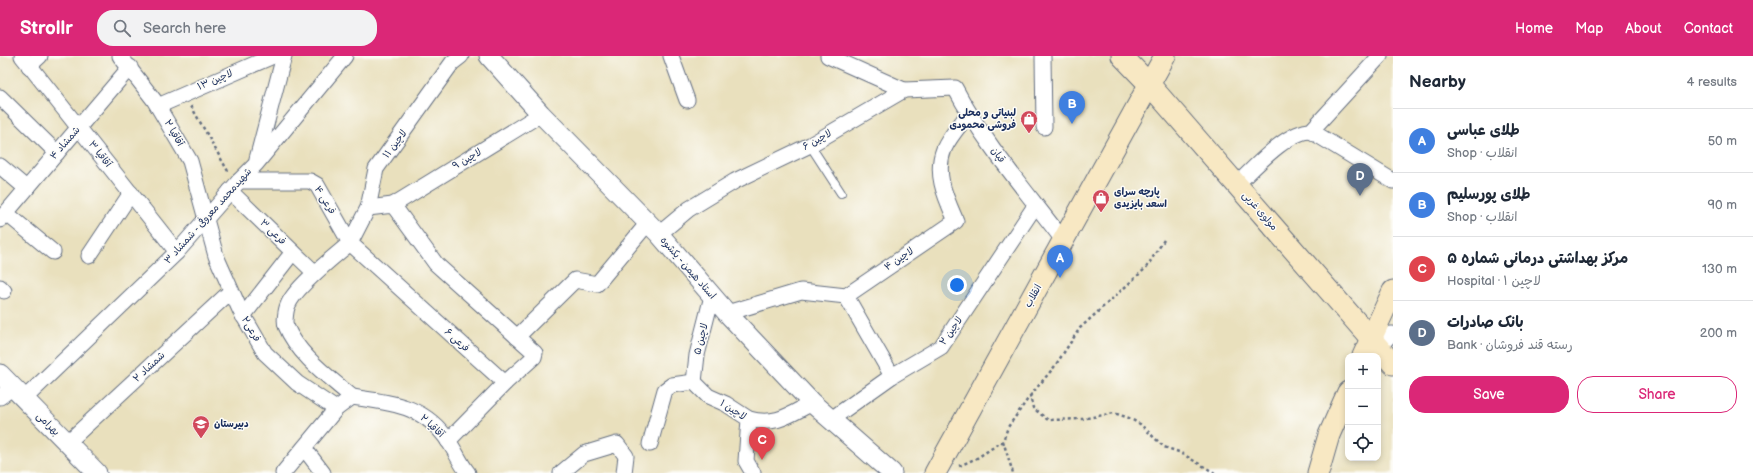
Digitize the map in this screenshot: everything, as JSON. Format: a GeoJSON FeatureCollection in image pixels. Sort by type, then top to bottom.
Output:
{"type":"FeatureCollection","features":[{"type":"Feature","properties":{"kind":"main road","name":"مولوی غربی"},"geometry":{"type":"LineString","coordinates":[[1122,56],[1149,84],[1393,364]]}},
{"type":"Feature","properties":{"kind":"main road","name":"انقلاب"},"geometry":{"type":"LineString","coordinates":[[935,473],[1149,84],[1166,56]]}},
{"type":"Feature","properties":{"kind":"main road"},"geometry":{"type":"LineString","coordinates":[[1376,346],[1393,291]]}},
{"type":"Feature","properties":{"kind":"main road"},"geometry":{"type":"LineString","coordinates":[[1376,346],[1393,317]]}},
{"type":"Feature","properties":{"kind":"main road"},"geometry":{"type":"LineString","coordinates":[[1318,473],[1329,435],[1345,399]]}},
{"type":"Feature","properties":{"kind":"main road"},"geometry":{"type":"LineString","coordinates":[[1327,473],[1346,425]]}},
{"type":"Feature","properties":{"kind":"street","name":"لاچین ۱۳"},"geometry":{"type":"LineString","coordinates":[[158,106],[273,56]]}},
{"type":"Feature","properties":{"kind":"street"},"geometry":{"type":"LineString","coordinates":[[256,164],[284,56]]}},
{"type":"Feature","properties":{"kind":"street","name":"شهیدمحمد معروفی - شمشاد ۳"},"geometry":{"type":"LineString","coordinates":[[9,389],[178,252],[206,221],[235,185],[256,164],[345,56]]}},
{"type":"Feature","properties":{"kind":"street","name":"لاچین ۱۱"},"geometry":{"type":"LineString","coordinates":[[350,243],[368,208],[376,169],[452,63],[461,56]]}},
{"type":"Feature","properties":{"kind":"street","name":"استاد هیمن - یکشوه"},"geometry":{"type":"LineString","coordinates":[[490,56],[541,114],[653,229],[727,313],[812,403],[892,473]]}},
{"type":"Feature","properties":{"kind":"street"},"geometry":{"type":"LineString","coordinates":[[671,56],[687,100]]}},
{"type":"Feature","properties":{"kind":"street"},"geometry":{"type":"LineString","coordinates":[[828,56],[904,90]]}},
{"type":"Feature","properties":{"kind":"street"},"geometry":{"type":"LineString","coordinates":[[1043,56],[1044,127]]}},
{"type":"Feature","properties":{"kind":"street"},"geometry":{"type":"LineString","coordinates":[[1311,131],[1377,57]]}},
{"type":"Feature","properties":{"kind":"street","name":"آقاقیا ۳"},"geometry":{"type":"LineString","coordinates":[[30,59],[79,127],[178,252]]}},
{"type":"Feature","properties":{"kind":"street","name":"شمشاد ۴"},"geometry":{"type":"LineString","coordinates":[[3,216],[79,127],[125,62]]}},
{"type":"Feature","properties":{"kind":"street","name":"آقاقیا ۲"},"geometry":{"type":"LineString","coordinates":[[125,62],[158,106],[190,161],[206,221]]}},
{"type":"Feature","properties":{"kind":"street","name":"قپان"},"geometry":{"type":"LineString","coordinates":[[904,90],[955,88],[968,113],[1035,206],[1063,240]]}},
{"type":"Feature","properties":{"kind":"street","name":"لاچین ۶"},"geometry":{"type":"LineString","coordinates":[[517,337],[575,280],[597,284],[653,229],[735,181],[810,145],[904,90]]}},
{"type":"Feature","properties":{"kind":"street"},"geometry":{"type":"LineString","coordinates":[[0,97],[57,153]]}},
{"type":"Feature","properties":{"kind":"street","name":"لاچین ۴"},"geometry":{"type":"LineString","coordinates":[[846,296],[956,221],[945,194],[939,166],[944,148],[968,113]]}},
{"type":"Feature","properties":{"kind":"street","name":"لاچین ۹"},"geometry":{"type":"LineString","coordinates":[[393,205],[541,114]]}},
{"type":"Feature","properties":{"kind":"street"},"geometry":{"type":"LineString","coordinates":[[1236,184],[1283,143],[1303,131],[1311,131],[1393,181]]}},
{"type":"Feature","properties":{"kind":"street"},"geometry":{"type":"LineString","coordinates":[[0,166],[26,188]]}},
{"type":"Feature","properties":{"kind":"street","name":"فرعی ۴"},"geometry":{"type":"LineString","coordinates":[[235,185],[310,181],[317,185],[350,243]]}},
{"type":"Feature","properties":{"kind":"street","name":"فرعی ۳"},"geometry":{"type":"LineString","coordinates":[[235,185],[293,252],[315,273]]}},
{"type":"Feature","properties":{"kind":"street"},"geometry":{"type":"LineString","coordinates":[[89,256],[131,193]]}},
{"type":"Feature","properties":{"kind":"street"},"geometry":{"type":"LineString","coordinates":[[368,208],[393,205],[436,264],[535,353],[534,357],[505,383],[448,441]]}},
{"type":"Feature","properties":{"kind":"street","name":"لاچین ۲"},"geometry":{"type":"LineString","coordinates":[[830,420],[892,376],[941,347],[1035,206]]}},
{"type":"Feature","properties":{"kind":"street"},"geometry":{"type":"LineString","coordinates":[[3,216],[53,252]]}},
{"type":"Feature","properties":{"kind":"street","name":"فرعی۲"},"geometry":{"type":"LineString","coordinates":[[206,221],[216,256],[231,291],[243,316],[265,353],[297,383],[336,409]]}},
{"type":"Feature","properties":{"kind":"street"},"geometry":{"type":"LineString","coordinates":[[283,473],[336,409],[352,397],[300,348],[285,325],[288,305],[315,273],[350,243]]}},
{"type":"Feature","properties":{"kind":"street","name":"فرعی ۶"},"geometry":{"type":"LineString","coordinates":[[350,243],[505,383]]}},
{"type":"Feature","properties":{"kind":"street"},"geometry":{"type":"LineString","coordinates":[[243,316],[293,252]]}},
{"type":"Feature","properties":{"kind":"street","name":"شمشاد ۲"},"geometry":{"type":"LineString","coordinates":[[67,443],[231,291]]}},
{"type":"Feature","properties":{"kind":"street"},"geometry":{"type":"LineString","coordinates":[[727,313],[801,291],[846,296],[892,376]]}},
{"type":"Feature","properties":{"kind":"street","name":"لاچین ۵"},"geometry":{"type":"LineString","coordinates":[[694,382],[697,354],[712,296]]}},
{"type":"Feature","properties":{"kind":"street"},"geometry":{"type":"LineString","coordinates":[[650,444],[665,390],[672,385],[694,382]]}},
{"type":"Feature","properties":{"kind":"street","name":"لاچین ۱"},"geometry":{"type":"LineString","coordinates":[[694,382],[699,389],[708,396],[726,404],[749,419],[746,461],[753,473]]}},
{"type":"Feature","properties":{"kind":"street","name":"بهرامی"},"geometry":{"type":"LineString","coordinates":[[9,389],[97,473]]}},
{"type":"Feature","properties":{"kind":"street","name":"آقاقیا ۲"},"geometry":{"type":"LineString","coordinates":[[352,397],[388,402],[413,409],[428,419],[448,441],[468,473]]}},
{"type":"Feature","properties":{"kind":"street"},"geometry":{"type":"LineString","coordinates":[[749,419],[762,422],[773,422],[812,403]]}},
{"type":"Feature","properties":{"kind":"street"},"geometry":{"type":"LineString","coordinates":[[561,473],[584,454],[617,444],[626,456],[624,473]]}},
{"type":"Feature","properties":{"kind":"street"},"geometry":{"type":"LineString","coordinates":[[304,448],[324,473]]}},
{"type":"Feature","properties":{"kind":"lane"},"geometry":{"type":"LineString","coordinates":[[810,145],[841,193]]}},
{"type":"Feature","properties":{"kind":"path"},"geometry":{"type":"LineString","coordinates":[[183,94],[235,185]]}},
{"type":"Feature","properties":{"kind":"path"},"geometry":{"type":"LineString","coordinates":[[1013,473],[1003,441],[1008,427],[1030,396],[1055,366],[1080,328],[1146,268],[1164,240]]}},
{"type":"Feature","properties":{"kind":"path"},"geometry":{"type":"LineString","coordinates":[[1030,396],[1033,408],[1048,420],[1082,419],[1114,413],[1129,418],[1140,424],[1164,447],[1179,452],[1215,473]]}},
{"type":"Feature","properties":{"kind":"path"},"geometry":{"type":"LineString","coordinates":[[956,468],[977,458],[1003,441]]}},
{"type":"Feature","properties":{"kind":"place","name":"طلای پورسلیم"},"geometry":{"type":"Point","coordinates":[1072,124]}},
{"type":"Feature","properties":{"kind":"place","name":"لبنیاتی و محلی فروشی محمودی"},"geometry":{"type":"Point","coordinates":[1029,134]}},
{"type":"Feature","properties":{"kind":"place","name":"بانک صادرات"},"geometry":{"type":"Point","coordinates":[1360,196]}},
{"type":"Feature","properties":{"kind":"place","name":"پارچه سرای اسعد بایزیدی"},"geometry":{"type":"Point","coordinates":[1101,213]}},
{"type":"Feature","properties":{"kind":"place","name":"طلای عباسی"},"geometry":{"type":"Point","coordinates":[1060,278]}},
{"type":"Feature","properties":{"kind":"place","name":"دبیرستان"},"geometry":{"type":"Point","coordinates":[201,439]}},
{"type":"Feature","properties":{"kind":"place","name":"مرکز بهداشتی درمانی شماره ۵"},"geometry":{"type":"Point","coordinates":[762,460]}}]}
